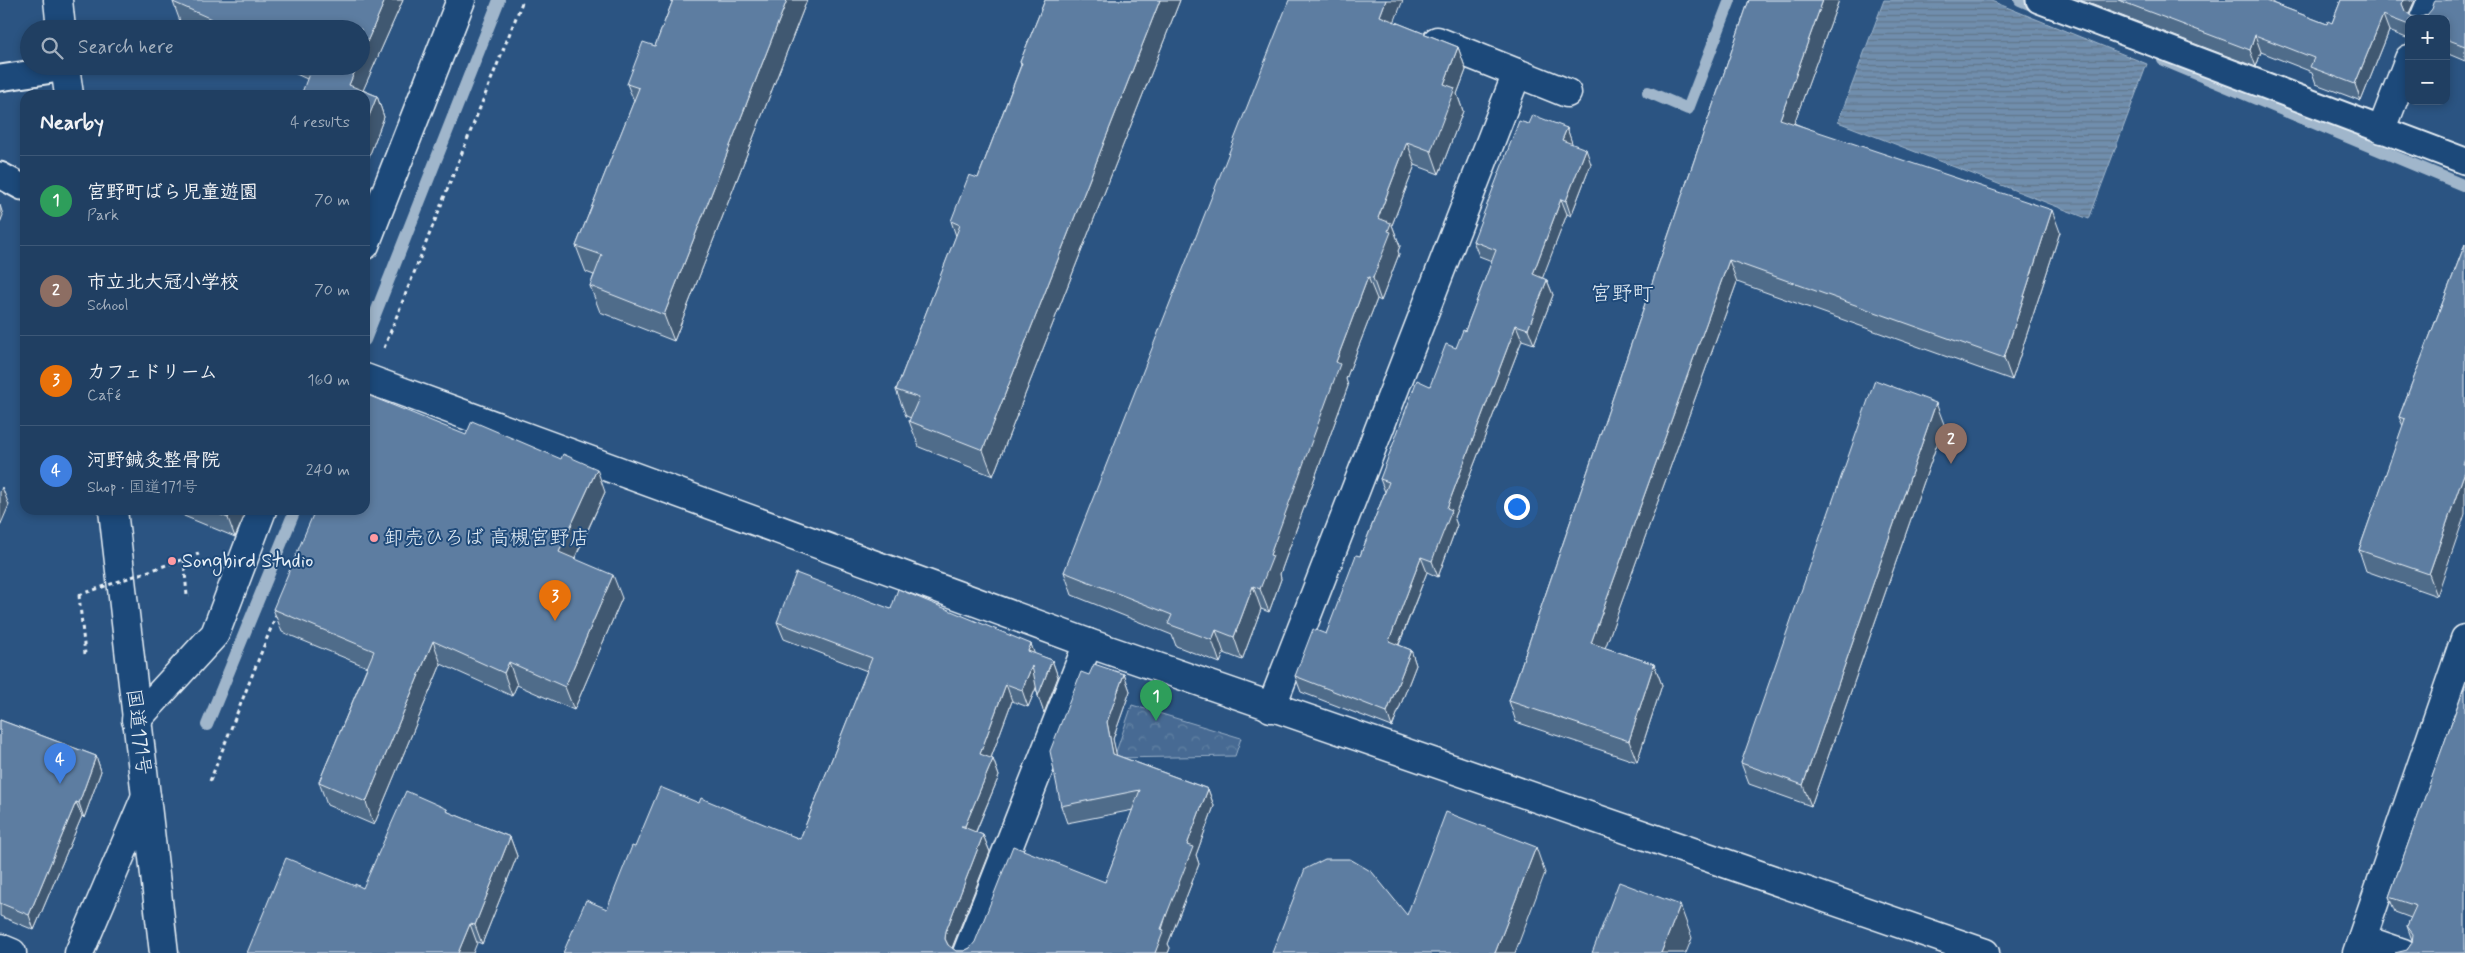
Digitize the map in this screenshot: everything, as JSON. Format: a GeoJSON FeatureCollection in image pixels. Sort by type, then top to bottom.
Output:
{"type":"FeatureCollection","features":[{"type":"Feature","properties":{"kind":"main road"},"geometry":{"type":"LineString","coordinates":[[58,0],[60,20]]}},
{"type":"Feature","properties":{"kind":"main road"},"geometry":{"type":"LineString","coordinates":[[370,232],[461,0]]}},
{"type":"Feature","properties":{"kind":"main road"},"geometry":{"type":"LineString","coordinates":[[2426,15],[2432,0]]}},
{"type":"Feature","properties":{"kind":"main road"},"geometry":{"type":"LineString","coordinates":[[1437,41],[1567,92]]}},
{"type":"Feature","properties":{"kind":"main road"},"geometry":{"type":"LineString","coordinates":[[2382,129],[2409,60]]}},
{"type":"Feature","properties":{"kind":"main road"},"geometry":{"type":"LineString","coordinates":[[1271,708],[1518,73]]}},
{"type":"Feature","properties":{"kind":"main road"},"geometry":{"type":"LineString","coordinates":[[67,75],[68,90]]}},
{"type":"Feature","properties":{"kind":"main road"},"geometry":{"type":"LineString","coordinates":[[370,380],[1088,643],[1271,708],[1985,953]]}},
{"type":"Feature","properties":{"kind":"main road","name":"国道171号"},"geometry":{"type":"LineString","coordinates":[[114,515],[164,953]]}},
{"type":"Feature","properties":{"kind":"main road"},"geometry":{"type":"LineString","coordinates":[[136,720],[214,634],[260,515]]}},
{"type":"Feature","properties":{"kind":"main road"},"geometry":{"type":"LineString","coordinates":[[2403,953],[2360,946],[2465,639]]}},
{"type":"Feature","properties":{"kind":"main road"},"geometry":{"type":"LineString","coordinates":[[967,953],[1088,643]]}},
{"type":"Feature","properties":{"kind":"main road"},"geometry":{"type":"LineString","coordinates":[[79,953],[146,796]]}},
{"type":"Feature","properties":{"kind":"main road"},"geometry":{"type":"LineString","coordinates":[[0,948],[12,953]]}},
{"type":"Feature","properties":{"kind":"lane"},"geometry":{"type":"LineString","coordinates":[[2039,0],[2465,161]]}},
{"type":"Feature","properties":{"kind":"lane"},"geometry":{"type":"LineString","coordinates":[[0,78],[20,75]]}},
{"type":"Feature","properties":{"kind":"lane"},"geometry":{"type":"LineString","coordinates":[[0,175],[20,187]]}},
{"type":"Feature","properties":{"kind":"path"},"geometry":{"type":"LineString","coordinates":[[370,374],[523,0]]}},
{"type":"Feature","properties":{"kind":"path"},"geometry":{"type":"LineString","coordinates":[[85,654],[79,595],[184,560]]}},
{"type":"Feature","properties":{"kind":"path"},"geometry":{"type":"LineString","coordinates":[[210,781],[279,609]]}},
{"type":"Feature","properties":{"kind":"green space"},"geometry":{"type":"Polygon","coordinates":[[[1132,705],[1241,738],[1235,756],[1114,758],[1132,705]]]}},
{"type":"Feature","properties":{"kind":"shaded area"},"geometry":{"type":"Polygon","coordinates":[[[1884,0],[1989,0],[2147,64],[2089,219],[1838,122],[1884,0]]]}},
{"type":"Feature","properties":{"kind":"building"},"geometry":{"type":"Polygon","coordinates":[[[174,0],[385,0],[370,35],[370,20],[214,20],[173,2],[174,0]]]}},
{"type":"Feature","properties":{"kind":"building"},"geometry":{"type":"Polygon","coordinates":[[[673,0],[787,0],[664,315],[590,286],[602,255],[576,246],[639,88],[627,84],[643,42],[655,46],[673,0]]]}},
{"type":"Feature","properties":{"kind":"building"},"geometry":{"type":"Polygon","coordinates":[[[1045,0],[1160,0],[983,450],[909,421],[919,398],[896,390],[960,225],[951,221],[969,175],[978,178],[1022,63],[1020,62],[1045,0]]]}},
{"type":"Feature","properties":{"kind":"building"},"geometry":{"type":"Polygon","coordinates":[[[1289,0],[1386,0],[1380,16],[1458,47],[1444,84],[1455,88],[1431,151],[1407,142],[1378,218],[1391,223],[1388,231],[1391,232],[1373,278],[1368,277],[1336,362],[1340,364],[1270,555],[1273,556],[1260,589],[1253,586],[1234,637],[1216,630],[1212,640],[1168,624],[1172,615],[1064,572],[1289,0]]]}},
{"type":"Feature","properties":{"kind":"building"},"geometry":{"type":"Polygon","coordinates":[[[1749,0],[1823,0],[1780,119],[2052,210],[2004,358],[1729,260],[1591,643],[1654,664],[1629,741],[1509,701],[1749,0]]]}},
{"type":"Feature","properties":{"kind":"building"},"geometry":{"type":"Polygon","coordinates":[[[2118,0],[2264,0],[2327,24],[2328,21],[2332,23],[2341,0],[2403,0],[2402,4],[2405,11],[2410,15],[2405,15],[2405,23],[2383,15],[2355,84],[2310,67],[2314,58],[2255,35],[2250,50],[2118,0]]]}},
{"type":"Feature","properties":{"kind":"building"},"geometry":{"type":"Polygon","coordinates":[[[2435,0],[2465,0],[2465,46],[2450,40],[2450,15],[2427,15],[2432,9],[2435,0]]]}},
{"type":"Feature","properties":{"kind":"building"},"geometry":{"type":"Polygon","coordinates":[[[309,75],[353,75],[349,85],[362,90],[303,90],[309,75]]]}},
{"type":"Feature","properties":{"kind":"building"},"geometry":{"type":"Polygon","coordinates":[[[370,93],[377,96],[370,114],[370,93]]]}},
{"type":"Feature","properties":{"kind":"building"},"geometry":{"type":"Polygon","coordinates":[[[1533,115],[1567,128],[1562,140],[1586,149],[1566,201],[1561,199],[1533,274],[1547,280],[1528,329],[1516,325],[1447,508],[1452,510],[1432,561],[1421,557],[1389,641],[1411,650],[1387,712],[1295,676],[1313,629],[1326,634],[1356,555],[1360,556],[1389,482],[1380,479],[1417,380],[1430,386],[1446,344],[1456,348],[1463,330],[1465,331],[1496,250],[1473,241],[1519,121],[1529,124],[1533,115]]]}},
{"type":"Feature","properties":{"kind":"building"},"geometry":{"type":"Polygon","coordinates":[[[2465,244],[2465,459],[2463,464],[2465,464],[2465,471],[2429,574],[2359,550],[2405,419],[2399,417],[2465,244]]]}},
{"type":"Feature","properties":{"kind":"building"},"geometry":{"type":"Polygon","coordinates":[[[1875,380],[1936,403],[1803,785],[1741,763],[1875,380]]]}},
{"type":"Feature","properties":{"kind":"building"},"geometry":{"type":"Polygon","coordinates":[[[370,396],[466,435],[472,421],[561,459],[563,454],[597,469],[559,552],[613,575],[565,687],[509,662],[504,673],[433,641],[366,802],[319,782],[374,651],[273,609],[313,515],[370,515],[370,396]]]}},
{"type":"Feature","properties":{"kind":"building"},"geometry":{"type":"Polygon","coordinates":[[[796,573],[891,609],[898,589],[1031,644],[1028,651],[1052,660],[1038,696],[1032,666],[1022,690],[1006,684],[980,754],[993,759],[965,826],[961,826],[983,835],[946,931],[945,939],[948,945],[956,951],[964,951],[975,942],[1013,846],[1105,882],[1140,790],[1061,806],[1050,751],[1081,672],[1089,675],[1094,664],[1124,674],[1107,722],[1113,754],[1208,789],[1187,845],[1193,847],[1161,929],[1164,930],[1155,953],[563,953],[586,900],[607,909],[632,846],[635,847],[660,787],[699,803],[701,798],[800,839],[872,658],[777,622],[796,573]]]}},
{"type":"Feature","properties":{"kind":"building"},"geometry":{"type":"Polygon","coordinates":[[[2465,685],[2465,953],[2395,953],[2407,950],[2412,943],[2413,934],[2407,926],[2416,906],[2389,897],[2465,685]]]}},
{"type":"Feature","properties":{"kind":"building"},"geometry":{"type":"Polygon","coordinates":[[[0,720],[96,756],[79,803],[76,802],[29,915],[0,903],[0,720]]]}},
{"type":"Feature","properties":{"kind":"building"},"geometry":{"type":"Polygon","coordinates":[[[406,791],[447,809],[446,811],[510,837],[475,925],[470,924],[458,953],[247,953],[286,858],[363,888],[406,791]]]}},
{"type":"Feature","properties":{"kind":"building"},"geometry":{"type":"Polygon","coordinates":[[[1446,812],[1536,847],[1495,953],[1272,953],[1305,869],[1325,859],[1350,859],[1372,872],[1407,915],[1446,812]]]}},
{"type":"Feature","properties":{"kind":"building"},"geometry":{"type":"Polygon","coordinates":[[[1619,882],[1680,905],[1661,953],[1592,953],[1619,882]]]}},
{"type":"Feature","properties":{"kind":"waterway"},"geometry":{"type":"LineString","coordinates":[[370,327],[499,0]]}},
{"type":"Feature","properties":{"kind":"waterway"},"geometry":{"type":"LineString","coordinates":[[1648,92],[1688,109],[1730,0]]}},
{"type":"Feature","properties":{"kind":"waterway"},"geometry":{"type":"LineString","coordinates":[[2020,0],[2043,10]]}},
{"type":"Feature","properties":{"kind":"waterway"},"geometry":{"type":"LineString","coordinates":[[2163,60],[2465,186]]}},
{"type":"Feature","properties":{"kind":"waterway"},"geometry":{"type":"LineString","coordinates":[[207,725],[293,515]]}},
{"type":"Feature","properties":{"kind":"place","name":"市立北大冠小学校"},"geometry":{"type":"Point","coordinates":[1951,464]}},
{"type":"Feature","properties":{"kind":"place","name":"卸売ひろば 高槻宮野店"},"geometry":{"type":"Point","coordinates":[374,538]}},
{"type":"Feature","properties":{"kind":"place","name":"Songbird Studio"},"geometry":{"type":"Point","coordinates":[172,561]}},
{"type":"Feature","properties":{"kind":"place","name":"カフェドリーム"},"geometry":{"type":"Point","coordinates":[555,621]}},
{"type":"Feature","properties":{"kind":"place","name":"宮野町ばら児童遊園"},"geometry":{"type":"Point","coordinates":[1156,721]}},
{"type":"Feature","properties":{"kind":"place","name":"河野鍼灸整骨院"},"geometry":{"type":"Point","coordinates":[60,784]}},
{"type":"Feature","properties":{"kind":"district","name":"宮野町"},"geometry":{"type":"Point","coordinates":[1622,294]}}]}
